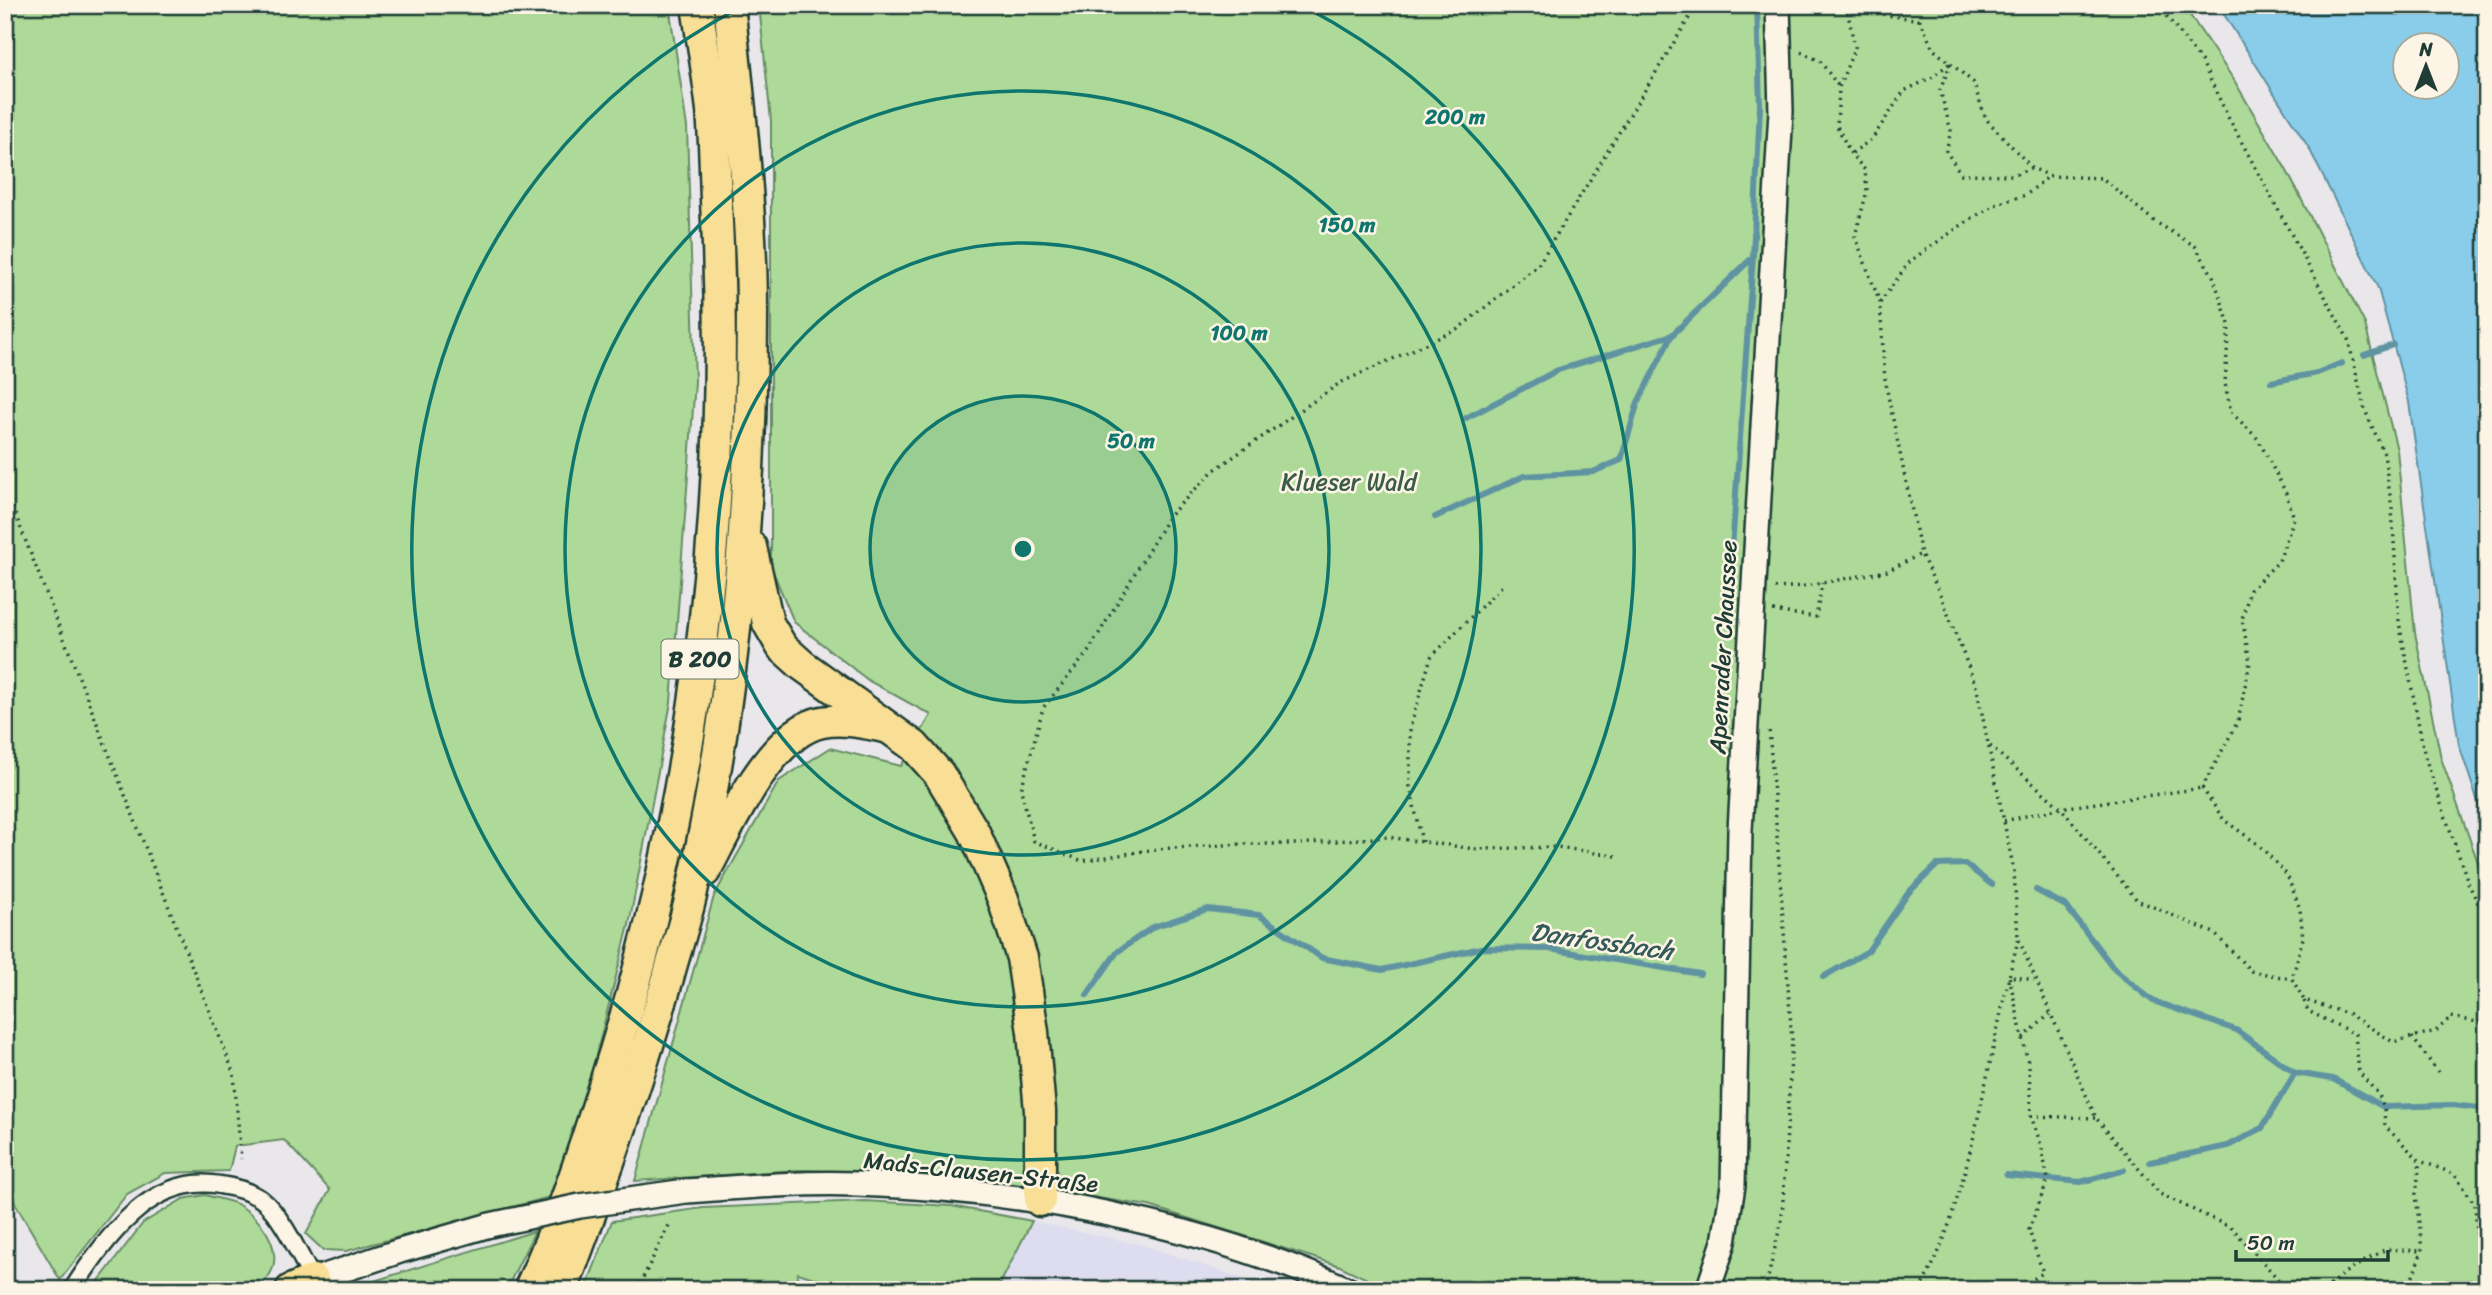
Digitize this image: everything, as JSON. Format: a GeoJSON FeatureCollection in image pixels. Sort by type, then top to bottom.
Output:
{"type":"FeatureCollection","features":[{"type":"Feature","properties":{"kind":"highway","name":"B 200"},"geometry":{"type":"LineString","coordinates":[[530,1290],[584,1149],[622,1032],[659,895],[681,788],[704,629],[716,516],[721,311],[712,111],[698,5]]}},
{"type":"Feature","properties":{"kind":"highway","name":"B 200"},"geometry":{"type":"LineString","coordinates":[[562,1290],[611,1159],[652,1035],[690,899],[722,724],[736,622],[750,432],[752,311],[740,109],[729,5]]}},
{"type":"Feature","properties":{"kind":"highway"},"geometry":{"type":"LineString","coordinates":[[744,519],[768,623],[782,647],[802,665],[914,746],[939,774],[974,832],[1003,899],[1022,958],[1033,1032],[1040,1111],[1040,1201]]}},
{"type":"Feature","properties":{"kind":"highway"},"geometry":{"type":"LineString","coordinates":[[690,899],[738,809],[772,756],[795,736],[819,723],[852,721],[892,728]]}},
{"type":"Feature","properties":{"kind":"street","name":"Apenrader Chaussee"},"geometry":{"type":"LineString","coordinates":[[1708,1290],[1724,1242],[1733,1186],[1740,830],[1763,589],[1781,111],[1778,5]]}},
{"type":"Feature","properties":{"kind":"street"},"geometry":{"type":"LineString","coordinates":[[72,1290],[120,1224],[154,1197],[180,1185],[208,1183],[235,1188],[261,1199],[284,1227],[302,1285]]}},
{"type":"Feature","properties":{"kind":"street","name":"Mads-Clausen-Straße"},"geometry":{"type":"LineString","coordinates":[[302,1285],[400,1251],[490,1225],[580,1206],[687,1191],[781,1184],[856,1184],[930,1188],[1040,1201],[1116,1214],[1176,1229],[1247,1252],[1349,1290]]}},
{"type":"Feature","properties":{"kind":"path"},"geometry":{"type":"LineString","coordinates":[[1616,856],[1557,847],[1476,849],[1387,837],[1297,844],[1156,849],[1082,861],[1034,841],[1021,790],[1043,708],[1088,652],[1169,516],[1213,471],[1340,383],[1458,329],[1538,265],[1697,5]]}},
{"type":"Feature","properties":{"kind":"path"},"geometry":{"type":"LineString","coordinates":[[1919,1290],[1958,1197],[1988,1077],[2018,938],[2014,871],[1978,689],[1921,554],[1885,382],[1880,303],[1855,236],[1867,191],[1865,170],[1851,154],[1837,126],[1839,87],[1855,47],[1847,5],[1920,20]]}},
{"type":"Feature","properties":{"kind":"path"},"geometry":{"type":"LineString","coordinates":[[1922,5],[1920,20],[1933,49],[1973,82],[1986,118],[2032,168],[2050,176],[2102,178],[2154,221],[2195,246],[2213,276],[2229,324],[2225,383],[2231,412],[2258,439],[2286,491],[2294,518],[2279,561],[2250,590],[2242,619],[2250,662],[2238,721],[2202,788]]}},
{"type":"Feature","properties":{"kind":"path"},"geometry":{"type":"LineString","coordinates":[[2158,5],[2202,62],[2228,117],[2348,339],[2365,410],[2384,454],[2392,509],[2399,622],[2425,757],[2469,885],[2487,921]]}},
{"type":"Feature","properties":{"kind":"path"},"geometry":{"type":"LineString","coordinates":[[1797,62],[1797,50],[1819,61],[1839,87]]}},
{"type":"Feature","properties":{"kind":"path"},"geometry":{"type":"LineString","coordinates":[[1851,154],[1872,139],[1904,91],[1931,78],[1951,63]]}},
{"type":"Feature","properties":{"kind":"path"},"geometry":{"type":"LineString","coordinates":[[1951,63],[1940,90],[1951,131],[1946,151],[1961,174],[2013,175],[2032,168]]}},
{"type":"Feature","properties":{"kind":"path"},"geometry":{"type":"LineString","coordinates":[[1880,303],[1910,261],[1969,220],[1999,203],[2026,195],[2050,176]]}},
{"type":"Feature","properties":{"kind":"path"},"geometry":{"type":"LineString","coordinates":[[5,488],[233,1074],[241,1159]]}},
{"type":"Feature","properties":{"kind":"path"},"geometry":{"type":"LineString","coordinates":[[1822,583],[1816,617],[1773,611],[1763,589],[1822,583],[1886,571],[1921,554]]}},
{"type":"Feature","properties":{"kind":"path"},"geometry":{"type":"LineString","coordinates":[[1422,842],[1410,787],[1410,728],[1431,657],[1505,583]]}},
{"type":"Feature","properties":{"kind":"path"},"geometry":{"type":"LineString","coordinates":[[1765,1290],[1782,1217],[1792,1040],[1769,722]]}},
{"type":"Feature","properties":{"kind":"path"},"geometry":{"type":"LineString","coordinates":[[1988,744],[2061,808],[2137,900],[2214,933],[2251,971],[2292,979]]}},
{"type":"Feature","properties":{"kind":"path"},"geometry":{"type":"LineString","coordinates":[[2003,821],[2061,808],[2202,788]]}},
{"type":"Feature","properties":{"kind":"path"},"geometry":{"type":"LineString","coordinates":[[2202,788],[2224,820],[2259,845],[2287,875],[2300,909],[2303,938],[2292,979],[2308,1011],[2355,1034],[2359,1072],[2379,1095],[2384,1107],[2385,1126],[2420,1161],[2455,1174],[2475,1205],[2480,1290]]}},
{"type":"Feature","properties":{"kind":"path"},"geometry":{"type":"LineString","coordinates":[[2018,938],[2096,1118],[2160,1194],[2232,1228],[2288,1290]]}},
{"type":"Feature","properties":{"kind":"path"},"geometry":{"type":"LineString","coordinates":[[2009,976],[2035,980]]}},
{"type":"Feature","properties":{"kind":"path"},"geometry":{"type":"LineString","coordinates":[[2009,976],[2029,1067],[2031,1116],[2042,1145],[2048,1180],[2029,1230],[2043,1273],[2016,1290]]}},
{"type":"Feature","properties":{"kind":"path"},"geometry":{"type":"LineString","coordinates":[[2304,999],[2349,1014],[2393,1042],[2436,1031],[2451,1017],[2487,1024]]}},
{"type":"Feature","properties":{"kind":"path"},"geometry":{"type":"LineString","coordinates":[[2023,1039],[2050,1014]]}},
{"type":"Feature","properties":{"kind":"path"},"geometry":{"type":"LineString","coordinates":[[2413,1037],[2438,1072]]}},
{"type":"Feature","properties":{"kind":"path"},"geometry":{"type":"LineString","coordinates":[[2031,1116],[2096,1118]]}},
{"type":"Feature","properties":{"kind":"path"},"geometry":{"type":"LineString","coordinates":[[2408,1290],[2422,1251],[2416,1194],[2420,1161]]}},
{"type":"Feature","properties":{"kind":"path"},"geometry":{"type":"LineString","coordinates":[[637,1290],[671,1221]]}},
{"type":"Feature","properties":{"kind":"path"},"geometry":{"type":"LineString","coordinates":[[2323,1290],[2344,1273],[2386,1249],[2422,1251]]}},
{"type":"Feature","properties":{"kind":"shaded area"},"geometry":{"type":"Polygon","coordinates":[[[1032,1221],[1143,1245],[1277,1290],[997,1290],[1032,1221]]]}},
{"type":"Feature","properties":{"kind":"shaded area"},"geometry":{"type":"Polygon","coordinates":[[[797,1273],[854,1290],[795,1290],[797,1273]]]}},
{"type":"Feature","properties":{"kind":"green space"},"geometry":{"type":"Polygon","coordinates":[[[5,5],[669,5],[687,127],[695,382],[671,702],[629,925],[561,1194],[346,1251],[323,1250],[306,1234],[330,1190],[284,1140],[235,1146],[229,1171],[165,1173],[127,1194],[60,1280],[5,1186],[5,5]]]}},
{"type":"Feature","properties":{"kind":"green space","name":"Klueser Wald"},"geometry":{"type":"Polygon","coordinates":[[[759,5],[2183,5],[2234,80],[2287,171],[2365,324],[2397,450],[2415,633],[2441,758],[2487,888],[2487,1290],[1390,1290],[1340,1266],[1149,1206],[951,1175],[798,1170],[635,1181],[714,896],[779,781],[830,748],[901,766],[931,715],[869,681],[794,622],[771,567],[771,121],[759,5]]]}},
{"type":"Feature","properties":{"kind":"green space"},"geometry":{"type":"Polygon","coordinates":[[[205,1195],[237,1204],[249,1212],[267,1233],[274,1257],[272,1269],[265,1280],[253,1290],[92,1290],[143,1223],[183,1199],[205,1195]]]}},
{"type":"Feature","properties":{"kind":"green space"},"geometry":{"type":"Polygon","coordinates":[[[864,1201],[951,1206],[1032,1221],[997,1290],[854,1290],[798,1273],[795,1290],[585,1290],[612,1221],[703,1208],[864,1201]]]}},
{"type":"Feature","properties":{"kind":"green space"},"geometry":{"type":"Polygon","coordinates":[[[535,1231],[506,1290],[345,1290],[535,1231]]]}},
{"type":"Feature","properties":{"kind":"water"},"geometry":{"type":"Polygon","coordinates":[[[2218,5],[2487,5],[2487,829],[2459,745],[2409,402],[2378,288],[2309,148],[2218,5]]]}},
{"type":"Feature","properties":{"kind":"waterway"},"geometry":{"type":"LineString","coordinates":[[1729,590],[1753,257],[1760,106],[1757,5]]}},
{"type":"Feature","properties":{"kind":"waterway"},"geometry":{"type":"LineString","coordinates":[[1435,517],[1524,476],[1593,472],[1621,460],[1638,402],[1672,335],[1753,257]]}},
{"type":"Feature","properties":{"kind":"waterway"},"geometry":{"type":"LineString","coordinates":[[1466,418],[1558,370],[1672,335]]}},
{"type":"Feature","properties":{"kind":"waterway"},"geometry":{"type":"LineString","coordinates":[[2364,355],[2393,345]]}},
{"type":"Feature","properties":{"kind":"waterway"},"geometry":{"type":"LineString","coordinates":[[2271,382],[2317,373],[2342,363]]}},
{"type":"Feature","properties":{"kind":"waterway","name":"Danfossbach"},"geometry":{"type":"LineString","coordinates":[[1823,977],[1868,951],[1909,892],[1937,865],[1965,864],[1992,885]]}},
{"type":"Feature","properties":{"kind":"waterway","name":"Danfossbach"},"geometry":{"type":"LineString","coordinates":[[2036,890],[2066,906],[2115,970],[2153,1001],[2236,1030],[2295,1073],[2333,1079],[2384,1107],[2453,1105],[2487,1109]]}},
{"type":"Feature","properties":{"kind":"waterway","name":"Danfossbach"},"geometry":{"type":"LineString","coordinates":[[1087,995],[1117,952],[1153,927],[1208,909],[1259,915],[1322,958],[1382,970],[1481,948],[1549,949],[1700,974]]}},
{"type":"Feature","properties":{"kind":"waterway"},"geometry":{"type":"LineString","coordinates":[[2150,1162],[2228,1146],[2262,1128],[2295,1073]]}},
{"type":"Feature","properties":{"kind":"waterway"},"geometry":{"type":"LineString","coordinates":[[2006,1175],[2081,1182],[2124,1170]]}}]}
